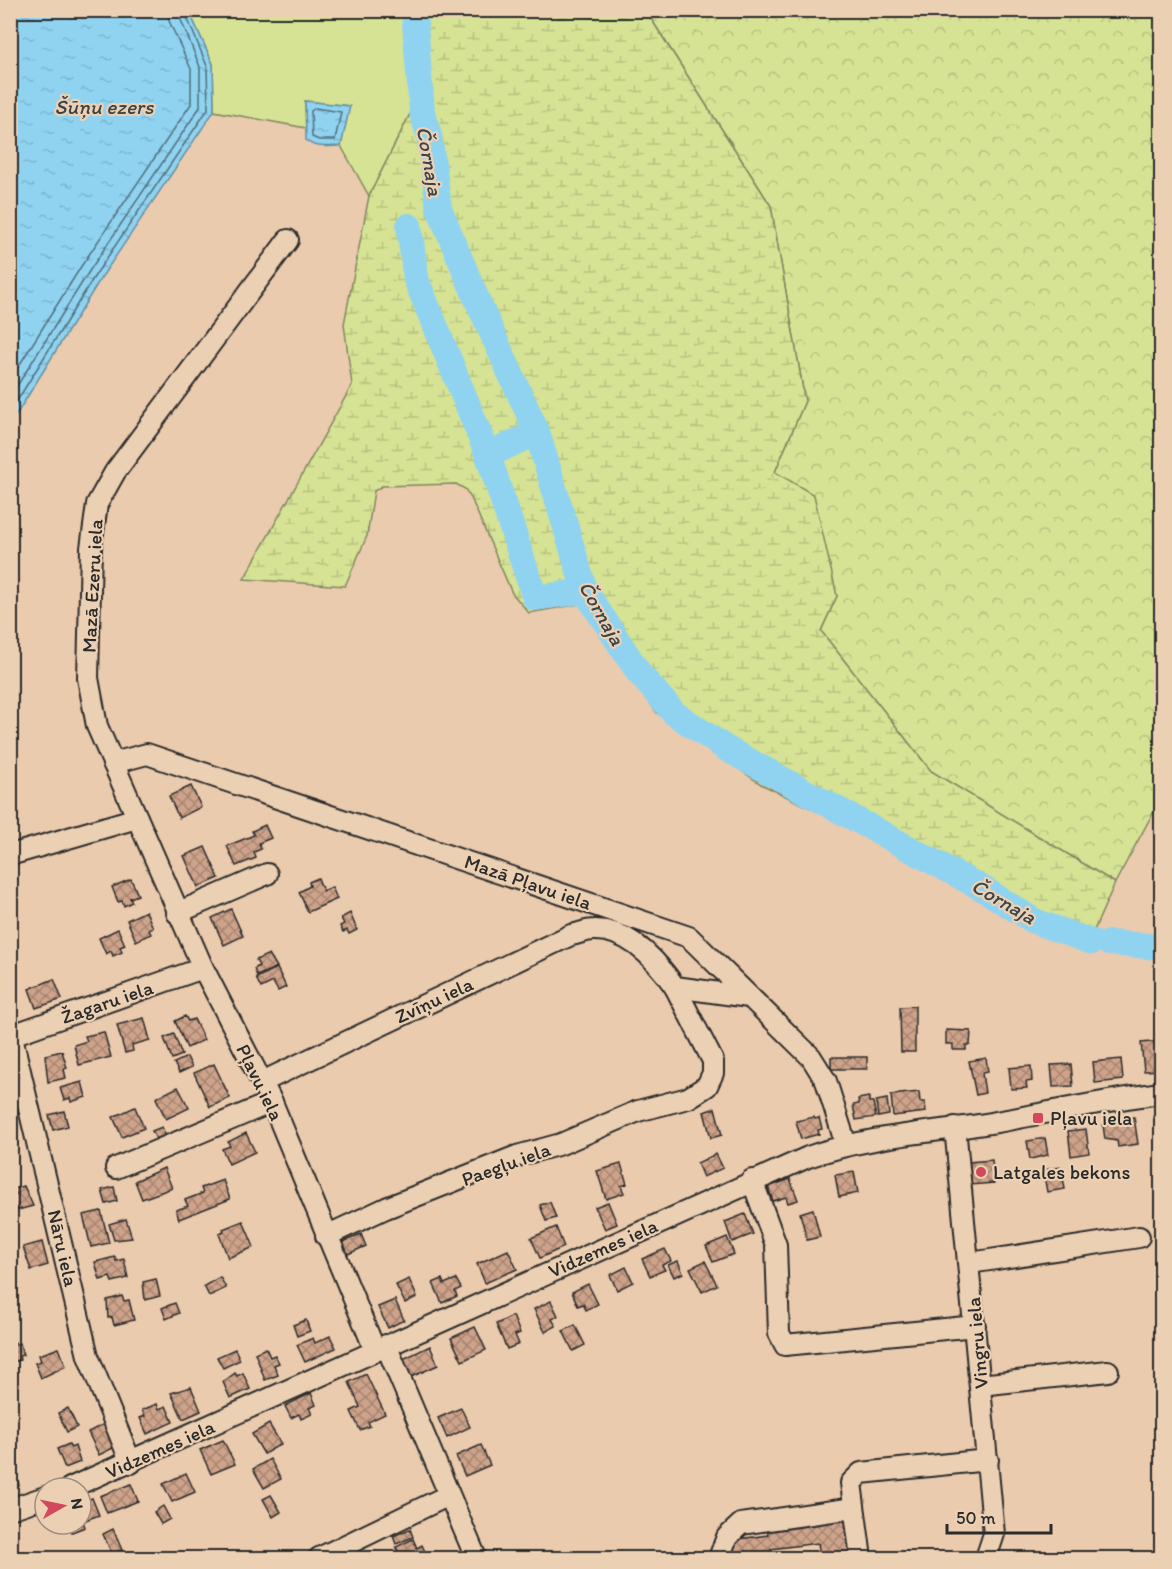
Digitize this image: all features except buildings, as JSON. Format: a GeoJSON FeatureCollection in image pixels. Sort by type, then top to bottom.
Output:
{"type":"FeatureCollection","features":[{"type":"Feature","properties":{"kind":"street","name":"Mazā Ezeru iela"},"geometry":{"type":"LineString","coordinates":[[137,818],[98,726],[88,678],[91,548],[97,504],[115,472],[288,240]]}},
{"type":"Feature","properties":{"kind":"street","name":"Mazā Pļavu iela"},"geometry":{"type":"LineString","coordinates":[[113,763],[147,754],[689,937],[811,1057],[826,1081],[846,1145]]}},
{"type":"Feature","properties":{"kind":"street"},"geometry":{"type":"LineString","coordinates":[[10,855],[137,818]]}},
{"type":"Feature","properties":{"kind":"street","name":"Pļavu iela"},"geometry":{"type":"LineString","coordinates":[[137,818],[203,968],[272,1102],[326,1236],[434,1455],[447,1496],[476,1558]]}},
{"type":"Feature","properties":{"kind":"street"},"geometry":{"type":"LineString","coordinates":[[177,913],[267,874]]}},
{"type":"Feature","properties":{"kind":"street","name":"Zvīņu iela"},"geometry":{"type":"LineString","coordinates":[[262,1082],[571,935],[593,930],[609,932],[636,945],[660,966],[675,987]]}},
{"type":"Feature","properties":{"kind":"street","name":"Žagaru iela"},"geometry":{"type":"LineString","coordinates":[[11,1032],[203,968]]}},
{"type":"Feature","properties":{"kind":"street"},"geometry":{"type":"LineString","coordinates":[[675,987],[749,997]]}},
{"type":"Feature","properties":{"kind":"street","name":"Paegļu iela"},"geometry":{"type":"LineString","coordinates":[[326,1236],[386,1208],[517,1156],[561,1144],[638,1111],[688,1098],[707,1086],[713,1073],[713,1061],[675,987]]}},
{"type":"Feature","properties":{"kind":"street","name":"Nāru iela"},"geometry":{"type":"LineString","coordinates":[[11,1032],[88,1356],[131,1463]]}},
{"type":"Feature","properties":{"kind":"street","name":"Vidzemes iela"},"geometry":{"type":"LineString","coordinates":[[93,1479],[752,1180],[808,1157],[846,1145],[1161,1093]]}},
{"type":"Feature","properties":{"kind":"street"},"geometry":{"type":"LineString","coordinates":[[116,1168],[272,1102]]}},
{"type":"Feature","properties":{"kind":"street","name":"Vingru iela"},"geometry":{"type":"LineString","coordinates":[[955,1127],[994,1534],[986,1558]]}},
{"type":"Feature","properties":{"kind":"street"},"geometry":{"type":"LineString","coordinates":[[752,1180],[776,1245],[779,1333],[785,1345],[975,1326]]}},
{"type":"Feature","properties":{"kind":"street"},"geometry":{"type":"LineString","coordinates":[[969,1263],[1139,1238]]}},
{"type":"Feature","properties":{"kind":"street"},"geometry":{"type":"LineString","coordinates":[[980,1384],[1108,1371]]}},
{"type":"Feature","properties":{"kind":"street"},"geometry":{"type":"LineString","coordinates":[[861,1558],[851,1483],[861,1473],[988,1460]]}},
{"type":"Feature","properties":{"kind":"street"},"geometry":{"type":"LineString","coordinates":[[319,1558],[447,1496]]}},
{"type":"Feature","properties":{"kind":"street"},"geometry":{"type":"LineString","coordinates":[[10,1509],[33,1501]]}},
{"type":"Feature","properties":{"kind":"street"},"geometry":{"type":"LineString","coordinates":[[719,1558],[727,1537],[741,1524],[854,1508]]}},
{"type":"Feature","properties":{"kind":"green space"},"geometry":{"type":"Polygon","coordinates":[[[189,11],[407,11],[412,110],[369,196],[341,146],[349,106],[305,101],[306,128],[214,111],[213,64],[189,11]]]}},
{"type":"Feature","properties":{"kind":"green space"},"geometry":{"type":"Polygon","coordinates":[[[407,11],[646,11],[771,206],[805,401],[775,472],[814,495],[837,596],[821,631],[931,771],[1115,883],[1086,948],[1034,933],[898,851],[761,784],[657,713],[580,604],[529,613],[512,593],[471,498],[465,489],[456,484],[382,486],[374,491],[367,536],[345,586],[244,579],[352,385],[344,324],[369,196],[412,110],[407,11]]]}},
{"type":"Feature","properties":{"kind":"green space"},"geometry":{"type":"Polygon","coordinates":[[[646,11],[1161,11],[1161,811],[1153,813],[1115,883],[931,771],[821,631],[837,596],[775,472],[805,401],[771,206],[646,11]]]}},
{"type":"Feature","properties":{"kind":"water","name":"Šūņu ezers"},"geometry":{"type":"Polygon","coordinates":[[[11,10],[189,11],[213,64],[214,111],[101,278],[11,423],[11,10]]]}},
{"type":"Feature","properties":{"kind":"water"},"geometry":{"type":"Polygon","coordinates":[[[305,101],[350,106],[341,146],[317,146],[306,140],[305,101]]]}},
{"type":"Feature","properties":{"kind":"waterway","name":"Čornaja"},"geometry":{"type":"LineString","coordinates":[[414,10],[422,112],[429,135],[439,208],[478,302],[537,432],[585,591],[639,673],[674,713],[727,749],[987,891],[1034,921],[1092,942]]}},
{"type":"Feature","properties":{"kind":"waterway"},"geometry":{"type":"LineString","coordinates":[[409,226],[416,279],[488,455],[535,598],[585,591]]}},
{"type":"Feature","properties":{"kind":"waterway"},"geometry":{"type":"LineString","coordinates":[[488,455],[537,432]]}},
{"type":"Feature","properties":{"kind":"waterway","name":"Čornaja"},"geometry":{"type":"LineString","coordinates":[[1109,943],[1162,947]]}},
{"type":"Feature","properties":{"kind":"place","name":"Pļavu iela"},"geometry":{"type":"Point","coordinates":[1038,1118]}},
{"type":"Feature","properties":{"kind":"place","name":"Latgales bekons"},"geometry":{"type":"Point","coordinates":[981,1172]}}]}
